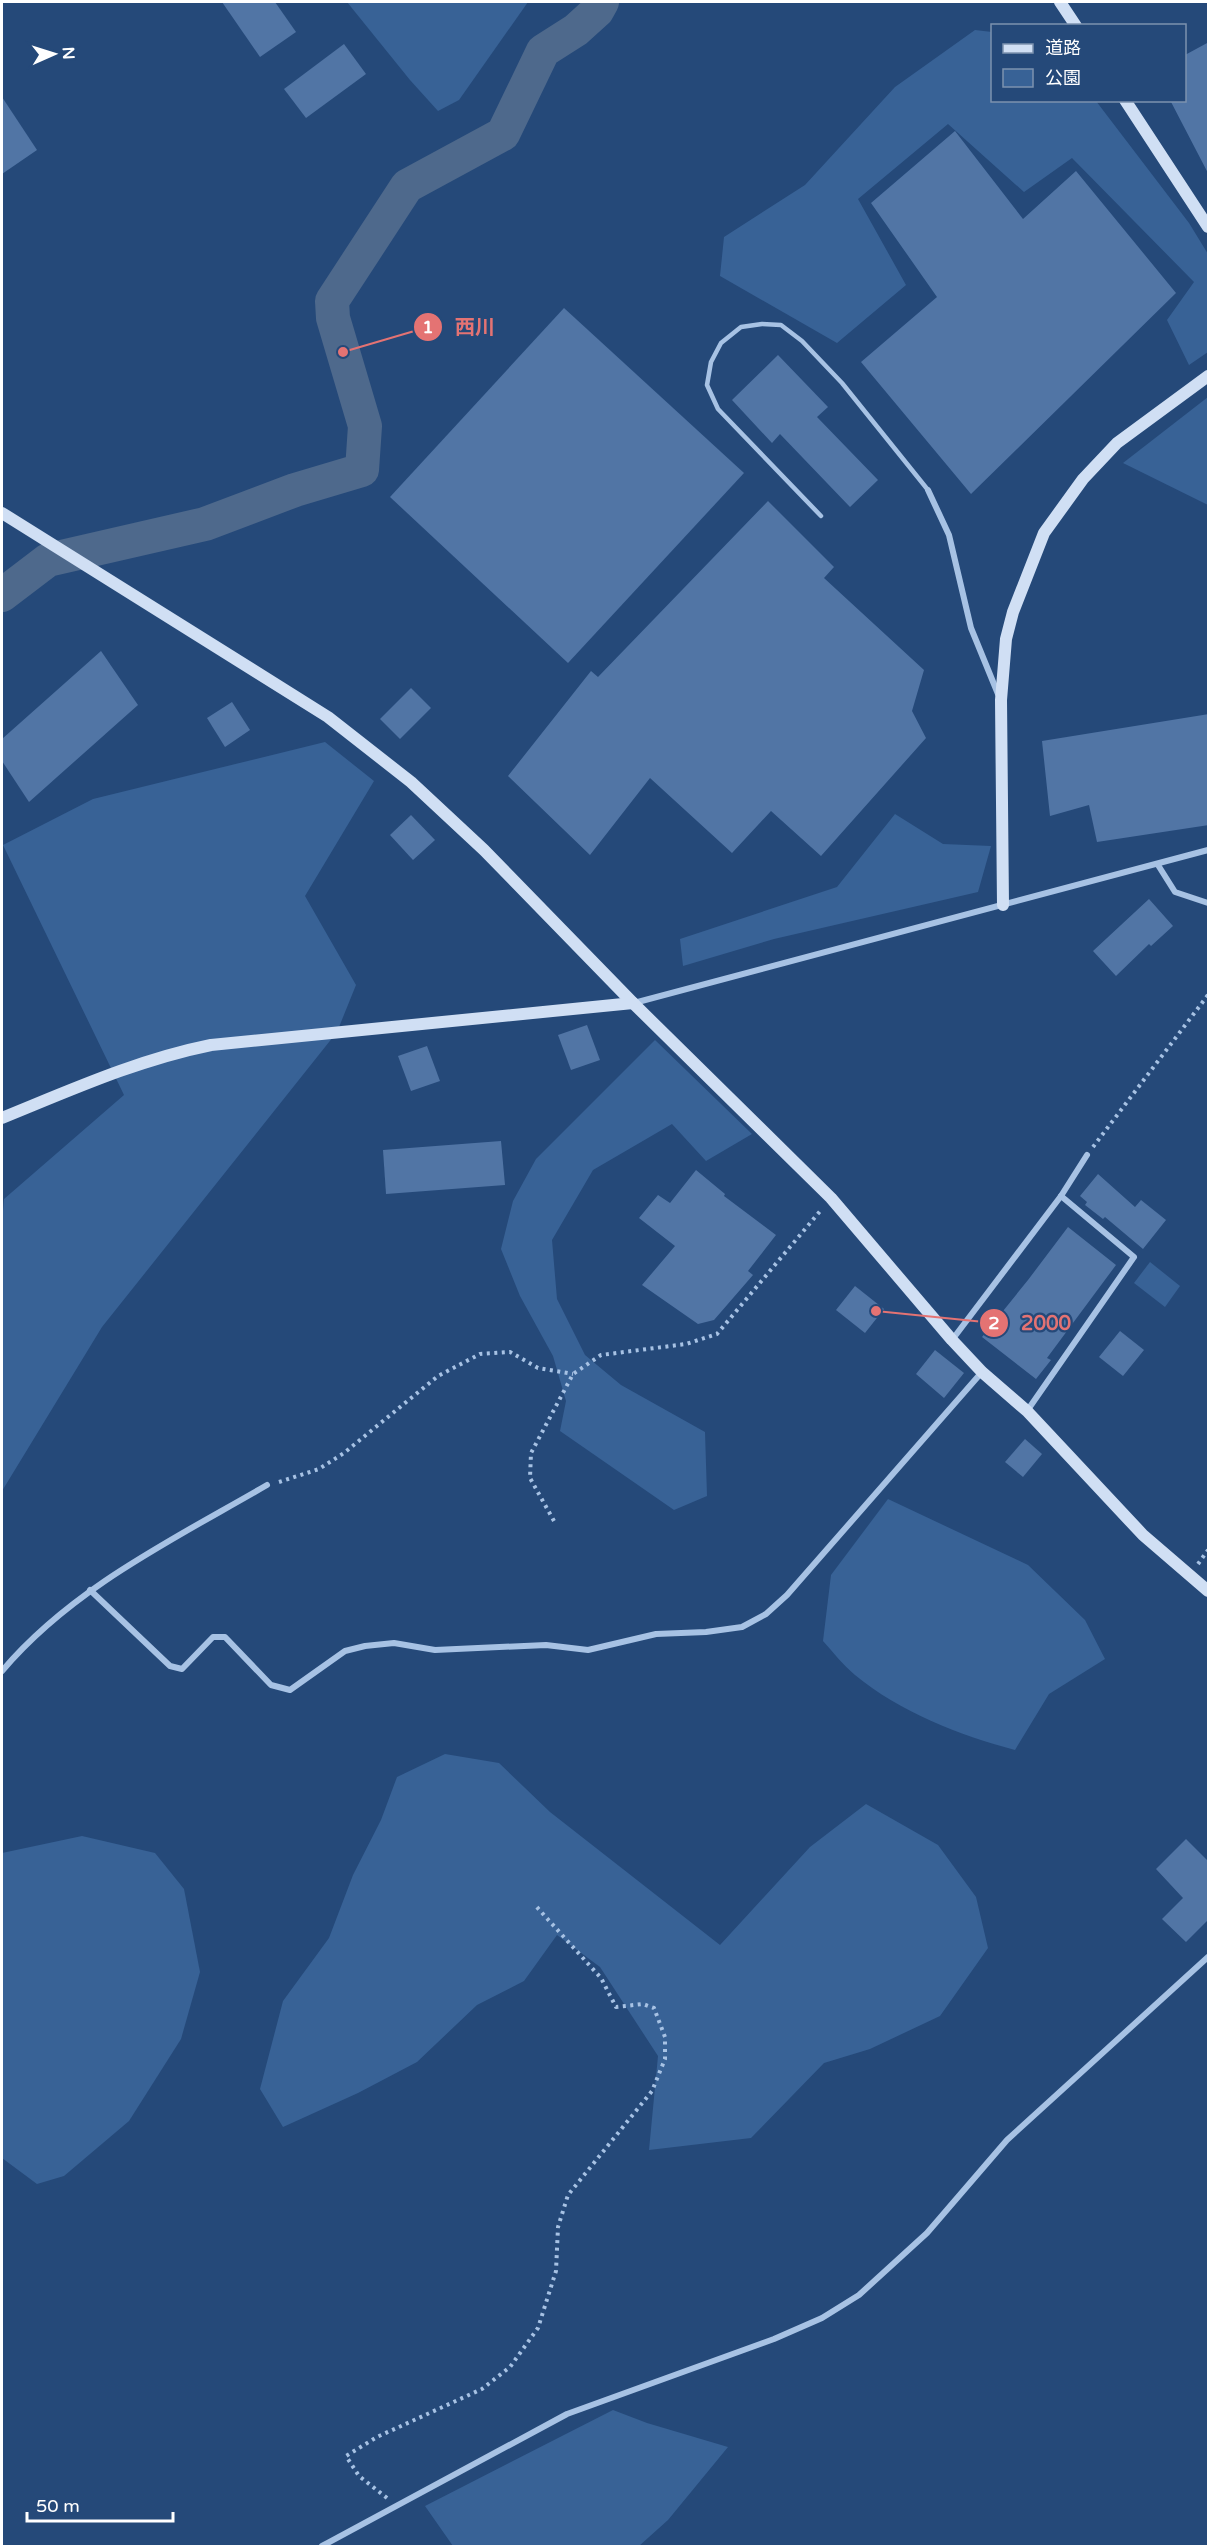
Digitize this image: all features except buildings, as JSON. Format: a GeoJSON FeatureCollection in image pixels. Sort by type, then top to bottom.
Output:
{"type":"FeatureCollection","features":[{"type":"Feature","properties":{"kind":"street"},"geometry":{"type":"LineString","coordinates":[[1060,2],[1075,24]]}},
{"type":"Feature","properties":{"kind":"street"},"geometry":{"type":"LineString","coordinates":[[1126,102],[1209,227]]}},
{"type":"Feature","properties":{"kind":"street"},"geometry":{"type":"LineString","coordinates":[[1003,905],[1001,700],[1006,639],[1013,612],[1044,533],[1083,479],[1117,443],[1209,376]]}},
{"type":"Feature","properties":{"kind":"street"},"geometry":{"type":"LineString","coordinates":[[928,490],[949,535],[971,628],[1001,700]]}},
{"type":"Feature","properties":{"kind":"street"},"geometry":{"type":"LineString","coordinates":[[2,513],[328,717],[411,782],[484,850],[633,1003],[831,1198],[982,1372],[1026,1411],[1143,1535],[1209,1591]]}},
{"type":"Feature","properties":{"kind":"street"},"geometry":{"type":"LineString","coordinates":[[2,1118],[140,1063],[167,1054],[212,1044],[633,1003],[1209,850]]}},
{"type":"Feature","properties":{"kind":"street"},"geometry":{"type":"LineString","coordinates":[[1158,865],[1175,892],[1209,903]]}},
{"type":"Feature","properties":{"kind":"street"},"geometry":{"type":"LineString","coordinates":[[952,1340],[1061,1196],[1087,1155]]}},
{"type":"Feature","properties":{"kind":"street"},"geometry":{"type":"LineString","coordinates":[[1026,1411],[1134,1257],[1061,1196]]}},
{"type":"Feature","properties":{"kind":"street"},"geometry":{"type":"LineString","coordinates":[[90,1590],[170,1666],[182,1669],[213,1637],[225,1637],[271,1685],[290,1690],[345,1651],[365,1646],[394,1643],[435,1650],[546,1645],[588,1650],[656,1634],[706,1632],[742,1627],[766,1614],[787,1595],[982,1372]]}},
{"type":"Feature","properties":{"kind":"street"},"geometry":{"type":"LineString","coordinates":[[2,1671],[26,1642],[90,1590],[267,1485]]}},
{"type":"Feature","properties":{"kind":"street"},"geometry":{"type":"LineString","coordinates":[[322,2547],[567,2414],[774,2338],[822,2318],[859,2295],[927,2233],[1007,2140],[1209,1957]]}},
{"type":"Feature","properties":{"kind":"lane"},"geometry":{"type":"LineString","coordinates":[[821,516],[718,409],[707,385],[711,362],[721,343],[741,327],[762,324],[782,325],[802,341],[842,383],[928,490]]}},
{"type":"Feature","properties":{"kind":"path"},"geometry":{"type":"LineString","coordinates":[[1087,1155],[1209,994]]}},
{"type":"Feature","properties":{"kind":"path"},"geometry":{"type":"LineString","coordinates":[[554,1521],[530,1478],[531,1453],[573,1374],[601,1356],[686,1344],[717,1334],[831,1198]]}},
{"type":"Feature","properties":{"kind":"path"},"geometry":{"type":"LineString","coordinates":[[267,1485],[319,1469],[344,1453],[438,1376],[480,1354],[510,1352],[538,1368],[573,1374]]}},
{"type":"Feature","properties":{"kind":"path"},"geometry":{"type":"LineString","coordinates":[[396,2506],[359,2476],[346,2456],[377,2437],[482,2389],[510,2367],[538,2328],[556,2271],[558,2227],[568,2195],[651,2091],[665,2059],[665,2037],[654,2008],[643,2004],[616,2007],[601,1978],[534,1904]]}},
{"type":"Feature","properties":{"kind":"green space"},"geometry":{"type":"Polygon","coordinates":[[[347,2],[528,2],[459,100],[438,111],[347,2]]]}},
{"type":"Feature","properties":{"kind":"green space"},"geometry":{"type":"Polygon","coordinates":[[[975,30],[991,32],[991,102],[1097,102],[1189,223],[1208,254],[1208,352],[1189,365],[1167,320],[1194,282],[1072,158],[1024,192],[948,124],[858,199],[906,285],[837,343],[720,276],[724,237],[805,185],[895,87],[975,30]]]}},
{"type":"Feature","properties":{"kind":"green space"},"geometry":{"type":"Polygon","coordinates":[[[1208,397],[1208,505],[1123,463],[1208,397]]]}},
{"type":"Feature","properties":{"kind":"green space"},"geometry":{"type":"Polygon","coordinates":[[[325,742],[374,781],[305,896],[356,985],[337,1032],[102,1327],[2,1491],[2,1222],[4,1199],[124,1095],[3,845],[93,799],[325,742]]]}},
{"type":"Feature","properties":{"kind":"green space"},"geometry":{"type":"Polygon","coordinates":[[[895,814],[943,844],[991,846],[978,892],[774,939],[683,966],[680,939],[837,887],[895,814]]]}},
{"type":"Feature","properties":{"kind":"green space"},"geometry":{"type":"Polygon","coordinates":[[[655,1040],[752,1134],[706,1161],[672,1124],[593,1170],[552,1240],[557,1299],[585,1355],[621,1385],[705,1432],[707,1496],[674,1510],[560,1431],[566,1401],[553,1356],[520,1296],[501,1249],[513,1201],[536,1159],[655,1040]]]}},
{"type":"Feature","properties":{"kind":"green space"},"geometry":{"type":"Polygon","coordinates":[[[1150,1262],[1180,1286],[1165,1307],[1134,1283],[1150,1262]]]}},
{"type":"Feature","properties":{"kind":"green space"},"geometry":{"type":"Polygon","coordinates":[[[888,1499],[1028,1565],[1085,1620],[1105,1659],[1049,1694],[1015,1750],[931,1721],[891,1700],[855,1675],[823,1641],[831,1575],[888,1499]]]}},
{"type":"Feature","properties":{"kind":"green space"},"geometry":{"type":"Polygon","coordinates":[[[445,1754],[499,1763],[550,1812],[720,1945],[810,1847],[866,1804],[938,1845],[976,1897],[988,1948],[940,2016],[870,2049],[824,2063],[751,2138],[649,2150],[658,2056],[600,1967],[557,1935],[524,1981],[477,2005],[417,2062],[358,2093],[283,2127],[260,2089],[283,2001],[329,1938],[353,1875],[381,1820],[397,1777],[445,1754]]]}},
{"type":"Feature","properties":{"kind":"green space"},"geometry":{"type":"Polygon","coordinates":[[[82,1836],[155,1853],[184,1889],[200,1972],[181,2039],[129,2121],[64,2176],[37,2184],[2,2158],[2,1853],[82,1836]]]}},
{"type":"Feature","properties":{"kind":"green space"},"geometry":{"type":"Polygon","coordinates":[[[613,2410],[647,2423],[728,2447],[668,2520],[639,2546],[453,2546],[425,2506],[613,2410]]]}},
{"type":"Feature","properties":{"kind":"waterway"},"geometry":{"type":"LineString","coordinates":[[2,595],[48,560],[205,524],[295,490],[362,470],[365,426],[333,318],[332,301],[407,186],[503,134],[543,51],[576,30],[597,11],[602,2]]}},
{"type":"Feature","properties":{"kind":"place","name":"西川"},"geometry":{"type":"Point","coordinates":[343,352]}},
{"type":"Feature","properties":{"kind":"place","name":"2000"},"geometry":{"type":"Point","coordinates":[876,1311]}}]}
